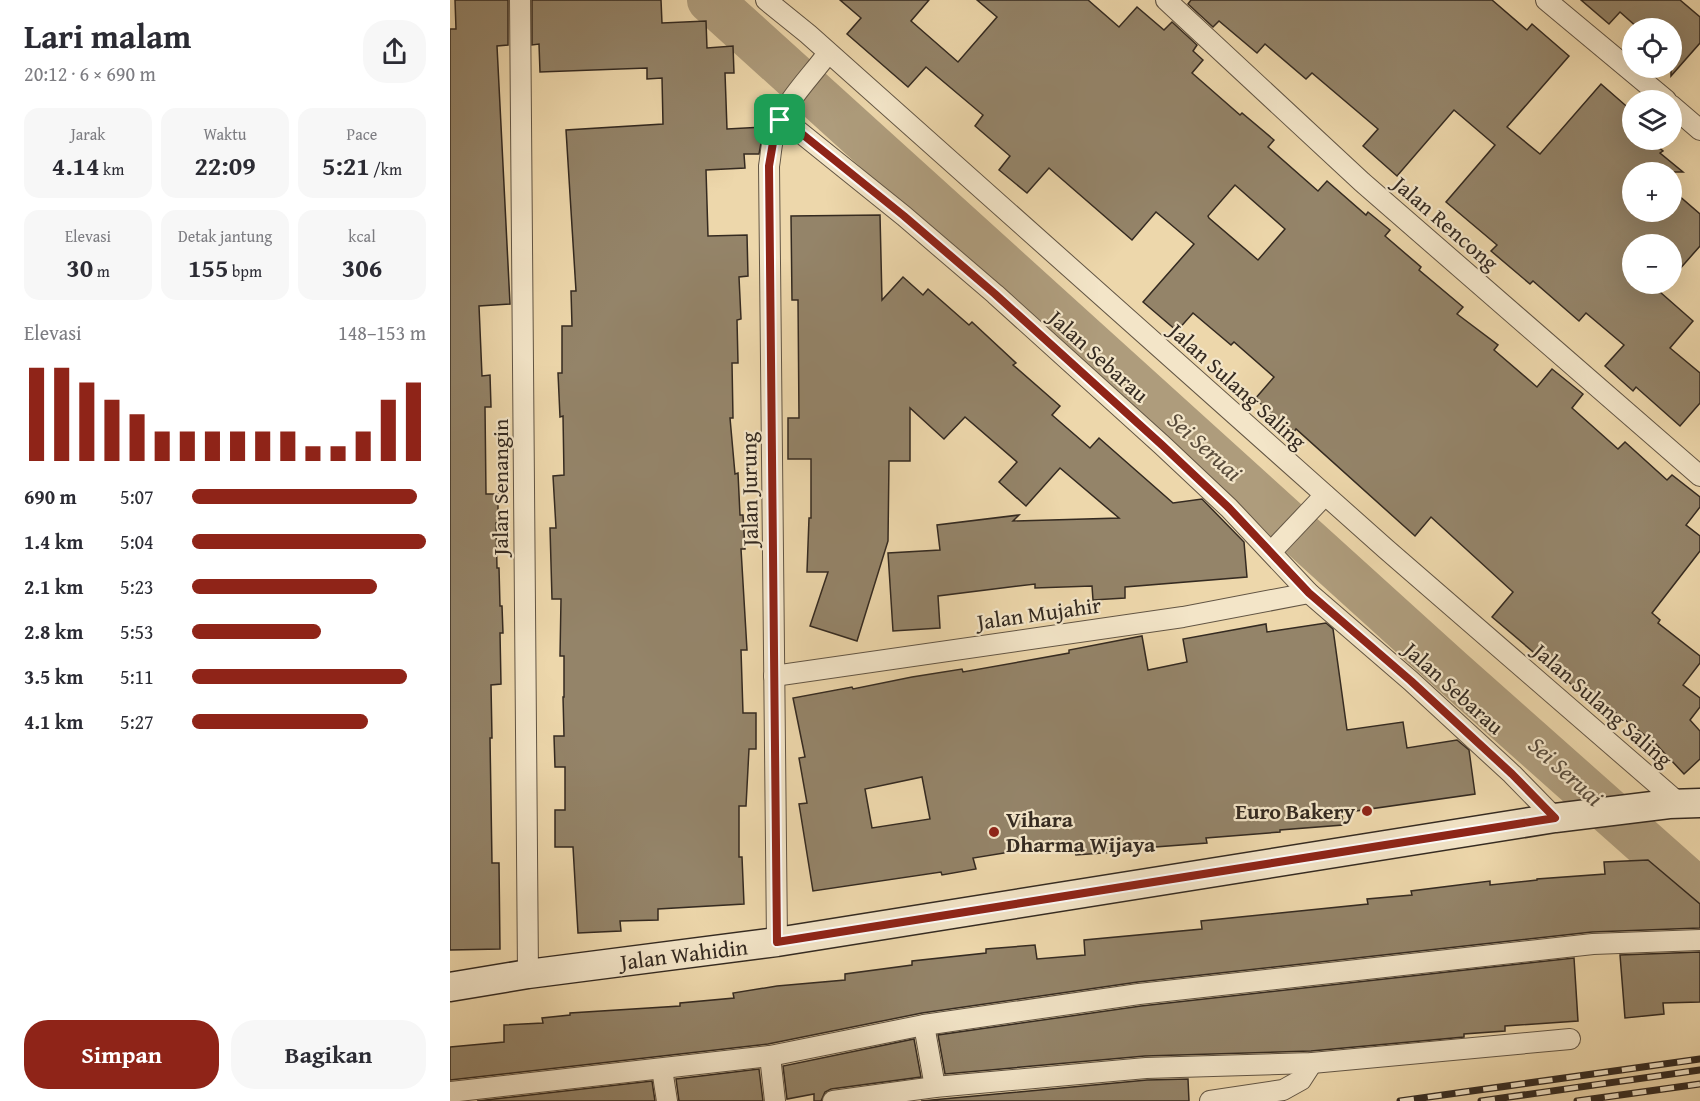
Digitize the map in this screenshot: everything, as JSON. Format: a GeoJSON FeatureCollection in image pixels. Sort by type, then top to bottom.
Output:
{"type":"FeatureCollection","features":[{"type":"Feature","properties":{"kind":"street","name":"Jalan Senangin"},"geometry":{"type":"LineString","coordinates":[[520,0],[528,974]]}},
{"type":"Feature","properties":{"kind":"street","name":"Jalan Sulang Saling"},"geometry":{"type":"LineString","coordinates":[[766,0],[823,59],[1321,499],[1683,803]]}},
{"type":"Feature","properties":{"kind":"street","name":"Jalan Rencong"},"geometry":{"type":"LineString","coordinates":[[1166,0],[1362,182],[1700,476]]}},
{"type":"Feature","properties":{"kind":"street"},"geometry":{"type":"LineString","coordinates":[[1546,0],[1653,90]]}},
{"type":"Feature","properties":{"kind":"street","name":"Jalan Jurung"},"geometry":{"type":"LineString","coordinates":[[777,942],[769,166],[775,131],[781,117],[823,59]]}},
{"type":"Feature","properties":{"kind":"street"},"geometry":{"type":"LineString","coordinates":[[1682,114],[1700,130]]}},
{"type":"Feature","properties":{"kind":"street","name":"Jalan Sebarau"},"geometry":{"type":"LineString","coordinates":[[781,117],[904,216],[995,294],[1171,452],[1229,508],[1276,546],[1309,593],[1562,817]]}},
{"type":"Feature","properties":{"kind":"street"},"geometry":{"type":"LineString","coordinates":[[1276,546],[1321,499]]}},
{"type":"Feature","properties":{"kind":"street","name":"Jalan Mujahir"},"geometry":{"type":"LineString","coordinates":[[774,676],[1183,617],[1309,593]]}},
{"type":"Feature","properties":{"kind":"street","name":"Jalan Wahidin"},"geometry":{"type":"LineString","coordinates":[[450,987],[528,974],[777,942],[1562,817],[1683,803]]}},
{"type":"Feature","properties":{"kind":"street"},"geometry":{"type":"LineString","coordinates":[[450,1092],[471,1095],[770,1056],[924,1024],[1139,994],[1593,944],[1700,940]]}},
{"type":"Feature","properties":{"kind":"street"},"geometry":{"type":"LineString","coordinates":[[924,1024],[935,1087]]}},
{"type":"Feature","properties":{"kind":"street"},"geometry":{"type":"LineString","coordinates":[[832,1101],[935,1087],[1146,1068],[1312,1063],[1570,1039]]}},
{"type":"Feature","properties":{"kind":"street"},"geometry":{"type":"LineString","coordinates":[[770,1056],[775,1101]]}},
{"type":"Feature","properties":{"kind":"street"},"geometry":{"type":"LineString","coordinates":[[1210,1101],[1282,1090],[1301,1080],[1312,1063]]}},
{"type":"Feature","properties":{"kind":"street"},"geometry":{"type":"LineString","coordinates":[[662,1069],[667,1101]]}},
{"type":"Feature","properties":{"kind":"building"},"geometry":{"type":"Polygon","coordinates":[[[455,0],[508,0],[508,45],[497,46],[510,304],[479,306],[482,376],[490,375],[491,407],[485,407],[486,494],[498,494],[497,568],[499,568],[503,633],[500,633],[501,684],[491,685],[492,738],[490,738],[492,863],[499,863],[500,949],[450,950],[450,29],[456,29],[455,0]]]}},
{"type":"Feature","properties":{"kind":"building"},"geometry":{"type":"Polygon","coordinates":[[[532,0],[661,0],[662,23],[706,21],[707,48],[733,46],[734,73],[725,73],[727,129],[764,127],[759,154],[744,154],[745,168],[706,170],[708,236],[747,235],[748,276],[739,277],[741,319],[737,320],[738,363],[732,363],[733,418],[730,418],[735,474],[738,473],[740,515],[743,515],[745,549],[741,549],[747,650],[741,650],[743,713],[756,713],[756,749],[749,749],[746,806],[739,806],[739,857],[742,857],[744,904],[658,909],[658,920],[620,921],[621,931],[578,933],[573,847],[555,847],[555,810],[565,810],[565,767],[555,767],[554,736],[564,736],[564,656],[560,656],[561,599],[552,599],[550,528],[556,528],[553,476],[564,475],[563,416],[560,417],[558,373],[562,373],[562,326],[572,326],[571,291],[576,291],[566,130],[663,124],[662,78],[647,79],[647,68],[540,72],[539,44],[532,45],[532,0]]]}},
{"type":"Feature","properties":{"kind":"building"},"geometry":{"type":"Polygon","coordinates":[[[840,0],[929,0],[911,21],[958,62],[997,17],[977,0],[1088,0],[1119,27],[1137,7],[1164,30],[1172,22],[1197,45],[1193,51],[1203,60],[1192,73],[1240,115],[1242,113],[1274,140],[1268,147],[1318,191],[1327,181],[1366,215],[1368,212],[1390,230],[1385,236],[1421,267],[1419,270],[1463,307],[1457,314],[1498,345],[1494,350],[1537,387],[1552,369],[1583,394],[1572,408],[1618,449],[1625,442],[1667,480],[1672,475],[1700,497],[1700,507],[1686,525],[1700,536],[1700,551],[1652,613],[1660,620],[1658,623],[1700,656],[1700,663],[1683,685],[1700,698],[1700,707],[1690,720],[1700,731],[1700,759],[1684,774],[1655,743],[1595,697],[1591,701],[1492,617],[1513,592],[1431,517],[1415,536],[1296,429],[1294,432],[1255,399],[1274,377],[1234,342],[1231,345],[1193,313],[1177,331],[1143,302],[1194,244],[1156,212],[1132,240],[1049,168],[1027,193],[999,170],[1010,156],[975,126],[983,115],[926,67],[908,87],[847,34],[861,18],[840,0]],[[1235,185],[1208,216],[1258,260],[1285,229],[1235,185]]]}},
{"type":"Feature","properties":{"kind":"building"},"geometry":{"type":"Polygon","coordinates":[[[1191,0],[1492,0],[1527,30],[1532,24],[1569,56],[1507,127],[1540,154],[1601,84],[1622,102],[1622,150],[1662,150],[1660,153],[1671,162],[1622,162],[1622,222],[1682,222],[1682,198],[1700,214],[1700,246],[1682,266],[1682,234],[1622,234],[1622,294],[1662,294],[1693,321],[1670,348],[1700,373],[1700,403],[1680,426],[1636,387],[1633,391],[1605,366],[1624,345],[1586,313],[1579,321],[1533,281],[1530,284],[1491,251],[1497,245],[1446,202],[1495,145],[1454,110],[1397,176],[1363,146],[1378,129],[1312,73],[1306,79],[1265,44],[1257,53],[1219,21],[1213,27],[1188,4],[1191,0]]]}},
{"type":"Feature","properties":{"kind":"building"},"geometry":{"type":"Polygon","coordinates":[[[1581,0],[1680,0],[1700,17],[1700,43],[1682,63],[1682,18],[1627,18],[1620,12],[1609,24],[1581,0]]]}},
{"type":"Feature","properties":{"kind":"building"},"geometry":{"type":"Polygon","coordinates":[[[880,215],[882,300],[903,277],[923,295],[928,289],[969,325],[972,322],[1016,363],[1013,365],[1060,406],[1052,415],[1090,448],[1099,438],[1173,503],[1202,499],[1244,542],[1247,577],[1125,587],[1125,598],[1093,600],[1092,586],[1035,588],[1035,584],[938,596],[940,628],[893,631],[888,553],[940,550],[937,525],[1019,515],[1013,521],[1119,518],[1060,468],[1026,506],[999,482],[1017,462],[965,417],[944,439],[910,408],[910,461],[889,461],[888,541],[857,641],[810,626],[828,572],[807,572],[809,518],[811,518],[811,459],[788,459],[788,418],[799,418],[798,300],[792,300],[791,216],[880,215]]]}},
{"type":"Feature","properties":{"kind":"building"},"geometry":{"type":"Polygon","coordinates":[[[1326,623],[1333,629],[1347,730],[1403,722],[1407,748],[1457,740],[1469,750],[1475,794],[1342,813],[1343,825],[1206,838],[1207,843],[1116,850],[1116,852],[1076,855],[1075,844],[1010,852],[973,858],[976,869],[813,891],[799,804],[807,803],[799,758],[805,757],[793,698],[962,669],[963,672],[1069,653],[1069,650],[1142,636],[1148,670],[1187,662],[1183,639],[1266,624],[1267,632],[1326,623]],[[922,777],[865,789],[872,828],[930,819],[922,777]]]}},
{"type":"Feature","properties":{"kind":"building"},"geometry":{"type":"Polygon","coordinates":[[[1648,860],[1700,904],[1700,928],[1592,932],[1138,982],[922,1013],[768,1044],[450,1080],[450,1047],[504,1042],[504,1025],[543,1023],[542,1018],[570,1015],[570,1013],[680,1006],[680,1003],[734,998],[733,993],[777,986],[845,980],[845,974],[912,965],[912,961],[986,953],[986,949],[1035,945],[1037,959],[1085,955],[1084,940],[1202,929],[1201,921],[1368,904],[1367,899],[1412,895],[1411,891],[1490,881],[1490,885],[1605,874],[1604,862],[1648,860]]]}},
{"type":"Feature","properties":{"kind":"building"},"geometry":{"type":"Polygon","coordinates":[[[1700,952],[1700,1002],[1663,1003],[1664,1014],[1625,1018],[1620,955],[1700,952]]]}},
{"type":"Feature","properties":{"kind":"building"},"geometry":{"type":"Polygon","coordinates":[[[1574,958],[1578,1021],[1505,1026],[1505,1031],[1464,1034],[1464,1037],[1311,1051],[1145,1056],[945,1074],[938,1035],[1141,1006],[1574,958]]]}},
{"type":"Feature","properties":{"kind":"building"},"geometry":{"type":"Polygon","coordinates":[[[914,1039],[921,1077],[831,1089],[825,1092],[821,1101],[814,1101],[814,1094],[787,1099],[783,1066],[914,1039]]]}},
{"type":"Feature","properties":{"kind":"building"},"geometry":{"type":"Polygon","coordinates":[[[759,1069],[763,1101],[679,1101],[676,1079],[759,1069]]]}},
{"type":"Feature","properties":{"kind":"building"},"geometry":{"type":"Polygon","coordinates":[[[1188,1079],[1189,1101],[921,1101],[1147,1080],[1188,1079]]]}},
{"type":"Feature","properties":{"kind":"building"},"geometry":{"type":"Polygon","coordinates":[[[652,1081],[655,1101],[477,1101],[652,1081]]]}},
{"type":"Feature","properties":{"kind":"waterway","name":"Sei Seruai"},"geometry":{"type":"LineString","coordinates":[[710,0],[1450,670],[1700,892]]}},
{"type":"Feature","properties":{"kind":"railway"},"geometry":{"type":"LineString","coordinates":[[1400,1101],[1700,1059]]}},
{"type":"Feature","properties":{"kind":"railway"},"geometry":{"type":"LineString","coordinates":[[1481,1101],[1700,1070]]}},
{"type":"Feature","properties":{"kind":"railway"},"geometry":{"type":"LineString","coordinates":[[1577,1101],[1700,1084]]}},
{"type":"Feature","properties":{"kind":"place","name":"Euro Bakery"},"geometry":{"type":"Point","coordinates":[1367,811]}},
{"type":"Feature","properties":{"kind":"place","name":"Vihara Dharma Wijaya"},"geometry":{"type":"Point","coordinates":[994,832]}},
{"type":"Feature","properties":{"kind":"route"},"geometry":{"type":"LineString","coordinates":[[781,117],[904,216],[995,294],[1162,445],[1229,508],[1309,593],[1411,681],[1512,774],[1555,818],[777,942],[769,166],[772,143],[780,120],[781,117]]}}]}
